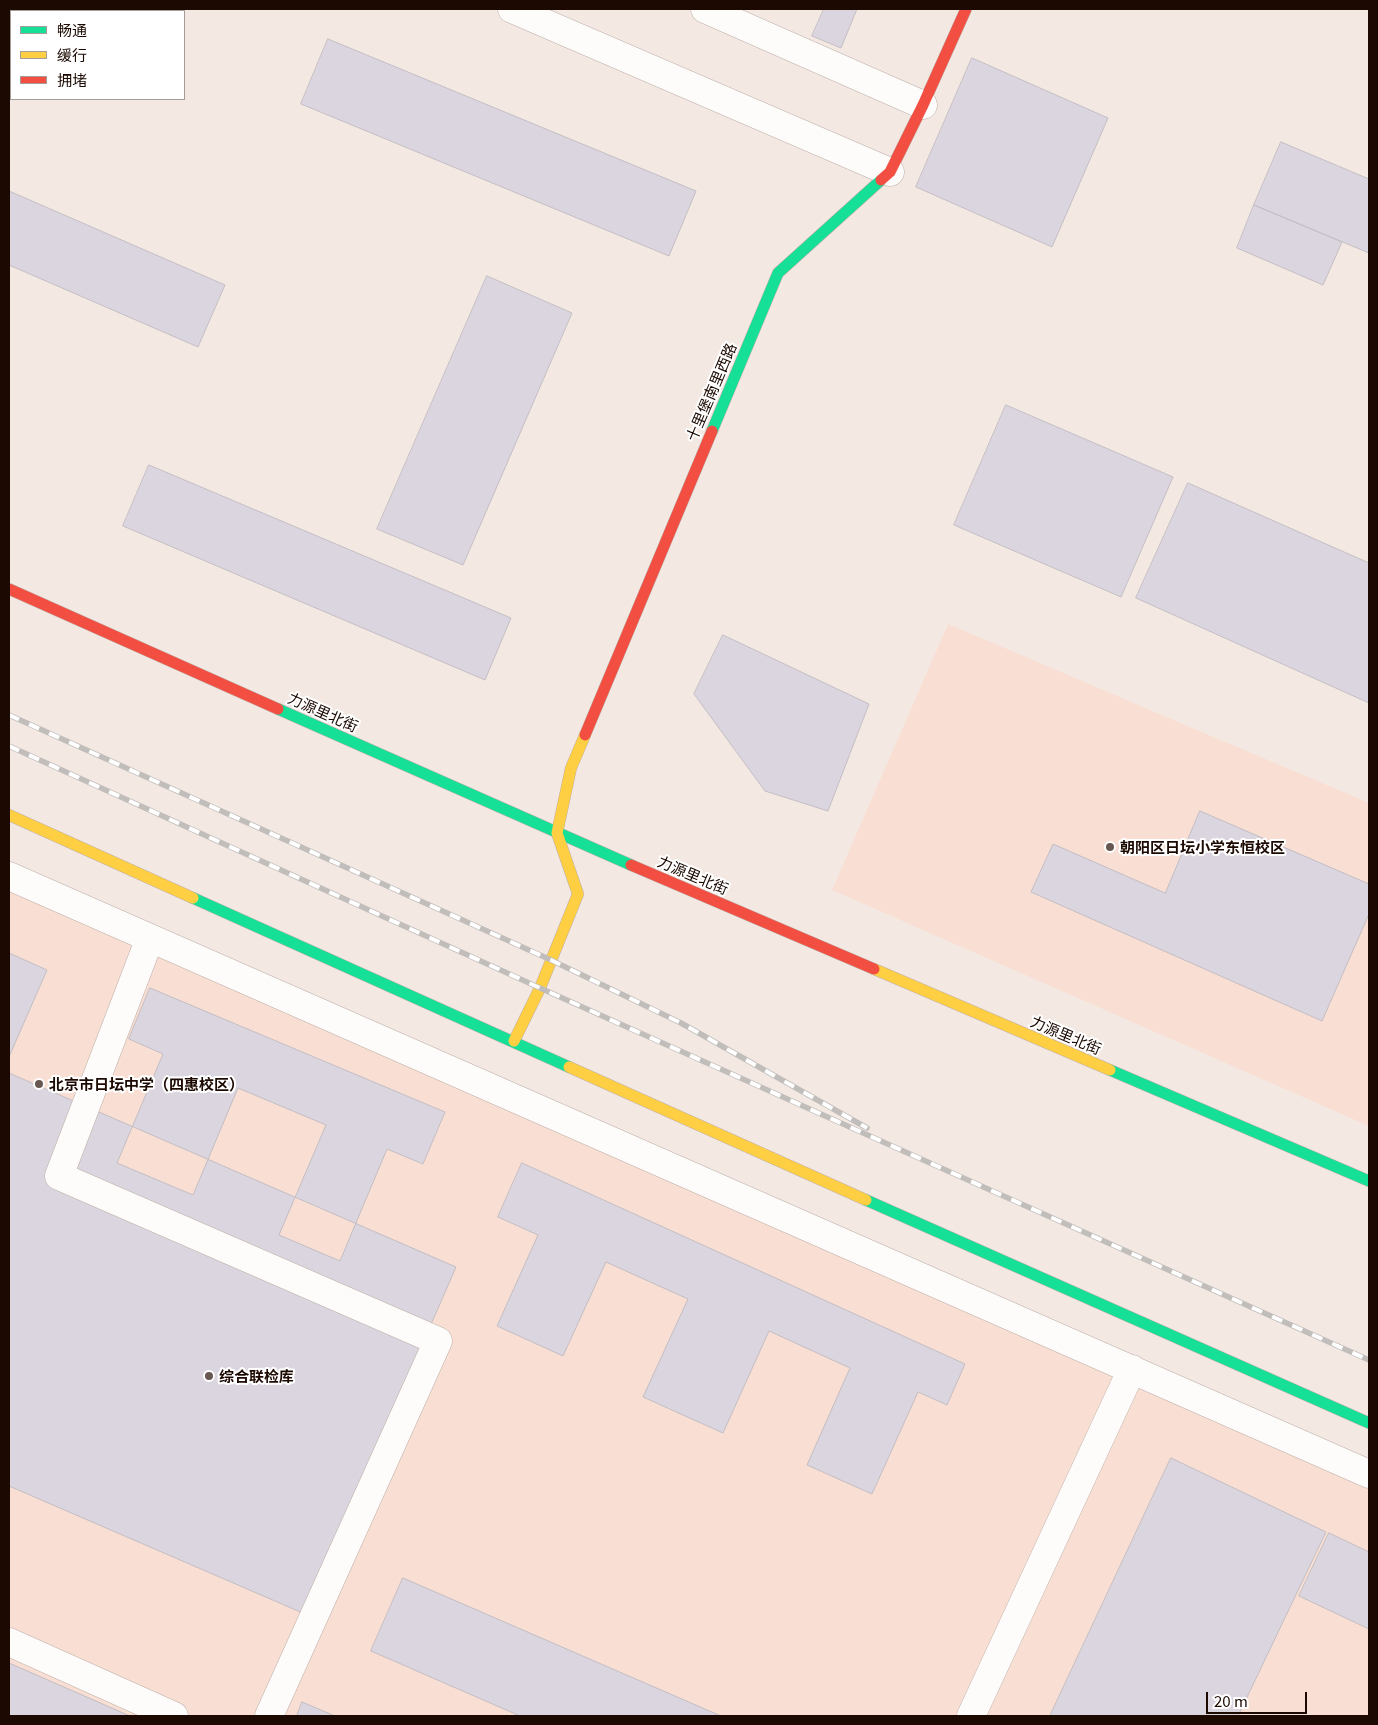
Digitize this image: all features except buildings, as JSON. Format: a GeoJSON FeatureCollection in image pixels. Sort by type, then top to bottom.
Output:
{"type":"FeatureCollection","features":[{"type":"Feature","properties":{"kind":"street"},"geometry":{"type":"LineString","coordinates":[[512,9],[890,172]]}},
{"type":"Feature","properties":{"kind":"street"},"geometry":{"type":"LineString","coordinates":[[705,9],[923,105]]}},
{"type":"Feature","properties":{"kind":"street","name":"十里堡南里西路"},"geometry":{"type":"LineString","coordinates":[[557,833],[571,768],[778,273],[890,172],[923,105],[966,9]]}},
{"type":"Feature","properties":{"kind":"street","name":"力源里北街"},"geometry":{"type":"LineString","coordinates":[[9,589],[557,833],[1369,1181]]}},
{"type":"Feature","properties":{"kind":"street"},"geometry":{"type":"LineString","coordinates":[[9,815],[1036,1276],[1369,1423]]}},
{"type":"Feature","properties":{"kind":"street"},"geometry":{"type":"LineString","coordinates":[[514,1041],[540,988],[578,894],[557,833]]}},
{"type":"Feature","properties":{"kind":"street"},"geometry":{"type":"LineString","coordinates":[[9,876],[1369,1474]]}},
{"type":"Feature","properties":{"kind":"street"},"geometry":{"type":"LineString","coordinates":[[150,938],[59,1176],[438,1341],[270,1716]]}},
{"type":"Feature","properties":{"kind":"street"},"geometry":{"type":"LineString","coordinates":[[971,1716],[1132,1369]]}},
{"type":"Feature","properties":{"kind":"street"},"geometry":{"type":"LineString","coordinates":[[9,1642],[174,1716]]}},
{"type":"Feature","properties":{"kind":"shaded area","name":"朝阳区日坛小学东恒校区"},"geometry":{"type":"Polygon","coordinates":[[[948,624],[1369,803],[1369,1126],[832,890],[948,624]]]}},
{"type":"Feature","properties":{"kind":"shaded area"},"geometry":{"type":"Polygon","coordinates":[[[9,884],[1369,1482],[1369,1716],[63,1716],[9,1692],[9,884]]]}},
{"type":"Feature","properties":{"kind":"railway"},"geometry":{"type":"LineString","coordinates":[[9,715],[551,960],[681,1023],[867,1128]]}},
{"type":"Feature","properties":{"kind":"railway"},"geometry":{"type":"LineString","coordinates":[[9,746],[540,988],[1369,1360]]}},
{"type":"Feature","properties":{"kind":"traffic: fast"},"geometry":{"type":"LineString","coordinates":[[712,431],[778,273],[881,180]]}},
{"type":"Feature","properties":{"kind":"traffic: fast"},"geometry":{"type":"LineString","coordinates":[[278,709],[631,865]]}},
{"type":"Feature","properties":{"kind":"traffic: fast"},"geometry":{"type":"LineString","coordinates":[[193,898],[569,1067]]}},
{"type":"Feature","properties":{"kind":"traffic: fast"},"geometry":{"type":"LineString","coordinates":[[1110,1070],[1369,1181]]}},
{"type":"Feature","properties":{"kind":"traffic: fast"},"geometry":{"type":"LineString","coordinates":[[866,1200],[1369,1423]]}},
{"type":"Feature","properties":{"kind":"traffic: slow"},"geometry":{"type":"LineString","coordinates":[[514,1041],[540,988],[578,894],[557,833],[571,768],[585,735]]}},
{"type":"Feature","properties":{"kind":"traffic: slow"},"geometry":{"type":"LineString","coordinates":[[9,815],[193,898]]}},
{"type":"Feature","properties":{"kind":"traffic: slow"},"geometry":{"type":"LineString","coordinates":[[874,969],[1110,1070]]}},
{"type":"Feature","properties":{"kind":"traffic: slow"},"geometry":{"type":"LineString","coordinates":[[569,1067],[866,1200]]}},
{"type":"Feature","properties":{"kind":"traffic: jam"},"geometry":{"type":"LineString","coordinates":[[881,180],[890,172],[923,105],[966,9]]}},
{"type":"Feature","properties":{"kind":"traffic: jam"},"geometry":{"type":"LineString","coordinates":[[585,735],[712,431]]}},
{"type":"Feature","properties":{"kind":"traffic: jam"},"geometry":{"type":"LineString","coordinates":[[9,589],[278,709]]}},
{"type":"Feature","properties":{"kind":"traffic: jam"},"geometry":{"type":"LineString","coordinates":[[631,865],[874,969]]}},
{"type":"Feature","properties":{"kind":"place","name":"朝阳区日坛小学东恒校区"},"geometry":{"type":"Point","coordinates":[1110,847]}},
{"type":"Feature","properties":{"kind":"place","name":"北京市日坛中学（四惠校区）"},"geometry":{"type":"Point","coordinates":[39,1084]}},
{"type":"Feature","properties":{"kind":"place","name":"综合联检库"},"geometry":{"type":"Point","coordinates":[209,1376]}}]}
